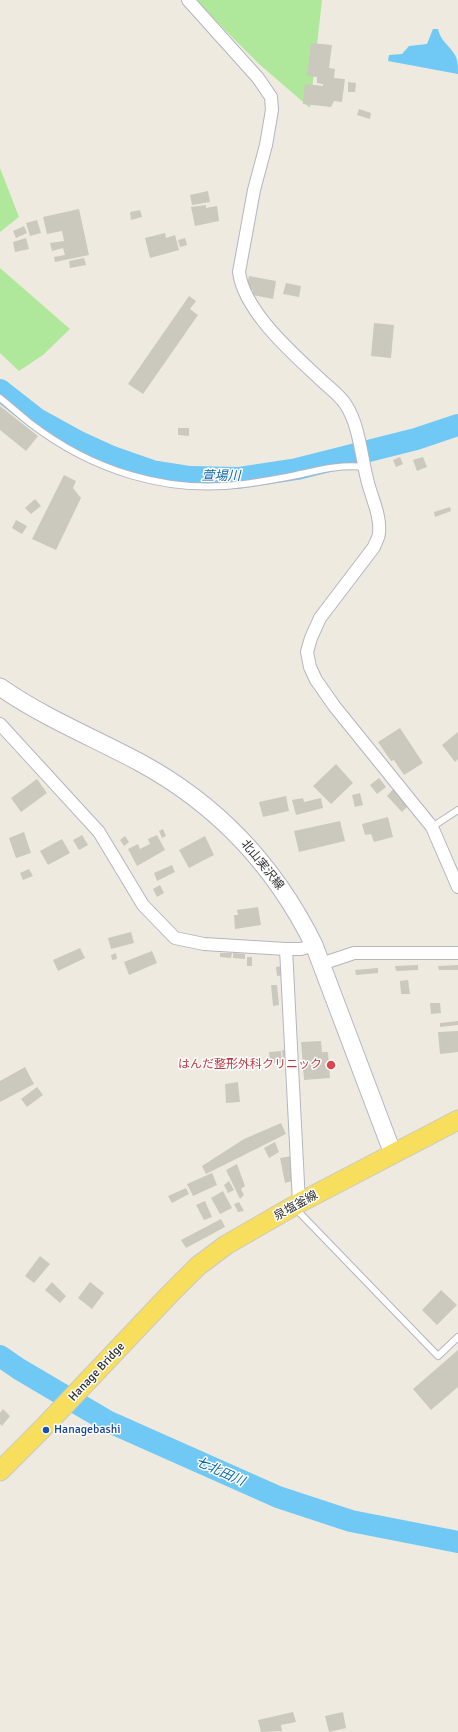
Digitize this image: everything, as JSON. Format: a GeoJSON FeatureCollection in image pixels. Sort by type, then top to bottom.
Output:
{"type":"FeatureCollection","features":[{"type":"Feature","properties":{"kind":"main road","name":"泉塩釜線"},"geometry":{"type":"LineString","coordinates":[[150,1315],[198,1266],[226,1245],[296,1205],[458,1120]]}},
{"type":"Feature","properties":{"kind":"main road","name":"Hanage Bridge"},"geometry":{"type":"LineString","coordinates":[[0,1471],[150,1315]]}},
{"type":"Feature","properties":{"kind":"street"},"geometry":{"type":"LineString","coordinates":[[188,0],[258,78],[271,97],[272,110],[266,145],[254,190],[239,272],[240,283],[244,292],[261,318],[298,359],[345,403],[354,419],[363,463],[377,515],[379,534],[374,547],[320,618],[310,638],[307,652],[310,667],[316,680],[335,707],[432,827],[458,887]]}},
{"type":"Feature","properties":{"kind":"street","name":"北山実沢線"},"geometry":{"type":"LineString","coordinates":[[0,687],[57,721],[140,763],[185,792],[216,815],[246,844],[269,870],[299,914],[314,945],[393,1154]]}},
{"type":"Feature","properties":{"kind":"street"},"geometry":{"type":"LineString","coordinates":[[0,724],[99,832],[143,905],[175,938],[204,944],[286,949],[301,949],[314,945]]}},
{"type":"Feature","properties":{"kind":"street"},"geometry":{"type":"LineString","coordinates":[[286,949],[296,1205]]}},
{"type":"Feature","properties":{"kind":"street"},"geometry":{"type":"LineString","coordinates":[[321,964],[354,953],[458,953]]}},
{"type":"Feature","properties":{"kind":"lane"},"geometry":{"type":"LineString","coordinates":[[0,398],[30,424],[88,460],[139,478],[167,484],[223,486],[292,476],[317,469],[363,463]]}},
{"type":"Feature","properties":{"kind":"lane"},"geometry":{"type":"LineString","coordinates":[[432,827],[458,810]]}},
{"type":"Feature","properties":{"kind":"lane"},"geometry":{"type":"LineString","coordinates":[[296,1205],[438,1356],[458,1337]]}},
{"type":"Feature","properties":{"kind":"green space"},"geometry":{"type":"Polygon","coordinates":[[[195,0],[322,0],[310,108],[259,64],[195,0]]]}},
{"type":"Feature","properties":{"kind":"green space"},"geometry":{"type":"Polygon","coordinates":[[[0,168],[19,217],[0,232],[0,168]]]}},
{"type":"Feature","properties":{"kind":"green space"},"geometry":{"type":"Polygon","coordinates":[[[0,268],[70,329],[43,355],[19,371],[0,353],[0,268]]]}},
{"type":"Feature","properties":{"kind":"water"},"geometry":{"type":"Polygon","coordinates":[[[433,29],[438,29],[443,39],[453,51],[457,62],[458,74],[388,61],[389,55],[402,54],[409,46],[427,44],[433,29]]]}},
{"type":"Feature","properties":{"kind":"building"},"geometry":{"type":"Polygon","coordinates":[[[311,43],[332,45],[329,68],[335,69],[334,78],[345,79],[342,102],[334,101],[331,107],[303,104],[305,84],[323,86],[323,84],[317,83],[317,77],[307,76],[311,43]]]}},
{"type":"Feature","properties":{"kind":"building"},"geometry":{"type":"Polygon","coordinates":[[[348,82],[356,83],[355,92],[348,92],[348,82]]]}},
{"type":"Feature","properties":{"kind":"building"},"geometry":{"type":"Polygon","coordinates":[[[359,109],[371,113],[370,119],[357,115],[359,109]]]}},
{"type":"Feature","properties":{"kind":"building"},"geometry":{"type":"Polygon","coordinates":[[[208,191],[210,202],[192,205],[190,195],[208,191]]]}},
{"type":"Feature","properties":{"kind":"building"},"geometry":{"type":"Polygon","coordinates":[[[206,205],[206,208],[217,206],[219,221],[195,226],[191,207],[206,205]]]}},
{"type":"Feature","properties":{"kind":"building"},"geometry":{"type":"Polygon","coordinates":[[[79,209],[89,255],[55,262],[54,257],[65,255],[63,248],[52,251],[50,243],[64,241],[62,231],[47,234],[43,217],[79,209]]]}},
{"type":"Feature","properties":{"kind":"building"},"geometry":{"type":"Polygon","coordinates":[[[140,210],[142,217],[131,220],[130,212],[140,210]]]}},
{"type":"Feature","properties":{"kind":"building"},"geometry":{"type":"Polygon","coordinates":[[[37,220],[41,233],[30,236],[26,223],[37,220]]]}},
{"type":"Feature","properties":{"kind":"building"},"geometry":{"type":"Polygon","coordinates":[[[24,226],[27,233],[16,238],[13,231],[24,226]]]}},
{"type":"Feature","properties":{"kind":"building"},"geometry":{"type":"Polygon","coordinates":[[[165,233],[166,238],[175,235],[179,250],[150,258],[145,238],[165,233]]]}},
{"type":"Feature","properties":{"kind":"building"},"geometry":{"type":"Polygon","coordinates":[[[26,238],[29,249],[15,252],[13,242],[26,238]]]}},
{"type":"Feature","properties":{"kind":"building"},"geometry":{"type":"Polygon","coordinates":[[[185,238],[187,245],[180,247],[178,240],[185,238]]]}},
{"type":"Feature","properties":{"kind":"building"},"geometry":{"type":"Polygon","coordinates":[[[84,258],[86,265],[70,268],[69,261],[84,258]]]}},
{"type":"Feature","properties":{"kind":"building"},"geometry":{"type":"Polygon","coordinates":[[[249,276],[276,281],[273,299],[253,295],[253,290],[246,289],[249,276]]]}},
{"type":"Feature","properties":{"kind":"building"},"geometry":{"type":"Polygon","coordinates":[[[286,283],[301,286],[299,297],[283,294],[286,283]]]}},
{"type":"Feature","properties":{"kind":"building"},"geometry":{"type":"Polygon","coordinates":[[[189,296],[196,301],[190,309],[198,315],[143,394],[128,384],[189,296]]]}},
{"type":"Feature","properties":{"kind":"building"},"geometry":{"type":"Polygon","coordinates":[[[374,323],[394,325],[391,358],[371,356],[374,323]]]}},
{"type":"Feature","properties":{"kind":"building"},"geometry":{"type":"Polygon","coordinates":[[[0,406],[38,436],[26,451],[0,430],[0,406]]]}},
{"type":"Feature","properties":{"kind":"building"},"geometry":{"type":"Polygon","coordinates":[[[178,428],[189,428],[189,436],[178,435],[178,428]]]}},
{"type":"Feature","properties":{"kind":"building"},"geometry":{"type":"Polygon","coordinates":[[[400,457],[403,464],[396,467],[393,460],[400,457]]]}},
{"type":"Feature","properties":{"kind":"building"},"geometry":{"type":"Polygon","coordinates":[[[423,457],[427,467],[417,471],[413,460],[423,457]]]}},
{"type":"Feature","properties":{"kind":"building"},"geometry":{"type":"Polygon","coordinates":[[[64,475],[76,481],[73,488],[81,498],[56,550],[32,539],[64,475]]]}},
{"type":"Feature","properties":{"kind":"building"},"geometry":{"type":"Polygon","coordinates":[[[35,499],[41,506],[31,514],[25,508],[35,499]]]}},
{"type":"Feature","properties":{"kind":"building"},"geometry":{"type":"Polygon","coordinates":[[[450,507],[451,511],[435,517],[434,512],[450,507]]]}},
{"type":"Feature","properties":{"kind":"building"},"geometry":{"type":"Polygon","coordinates":[[[16,520],[27,526],[22,534],[12,528],[16,520]]]}},
{"type":"Feature","properties":{"kind":"building"},"geometry":{"type":"Polygon","coordinates":[[[400,728],[423,763],[404,775],[394,760],[391,761],[378,742],[400,728]]]}},
{"type":"Feature","properties":{"kind":"building"},"geometry":{"type":"Polygon","coordinates":[[[458,732],[458,759],[455,762],[442,745],[458,732]]]}},
{"type":"Feature","properties":{"kind":"building"},"geometry":{"type":"Polygon","coordinates":[[[336,764],[353,783],[331,804],[313,786],[336,764]]]}},
{"type":"Feature","properties":{"kind":"building"},"geometry":{"type":"Polygon","coordinates":[[[379,778],[386,787],[377,794],[370,785],[379,778]]]}},
{"type":"Feature","properties":{"kind":"building"},"geometry":{"type":"Polygon","coordinates":[[[37,779],[47,793],[21,812],[11,798],[37,779]]]}},
{"type":"Feature","properties":{"kind":"building"},"geometry":{"type":"Polygon","coordinates":[[[394,788],[410,804],[402,812],[387,796],[394,788]]]}},
{"type":"Feature","properties":{"kind":"building"},"geometry":{"type":"Polygon","coordinates":[[[360,793],[363,805],[355,807],[352,795],[360,793]]]}},
{"type":"Feature","properties":{"kind":"building"},"geometry":{"type":"Polygon","coordinates":[[[286,796],[289,811],[263,817],[259,802],[286,796]]]}},
{"type":"Feature","properties":{"kind":"building"},"geometry":{"type":"Polygon","coordinates":[[[303,798],[304,802],[321,798],[323,808],[296,815],[292,800],[303,798]]]}},
{"type":"Feature","properties":{"kind":"building"},"geometry":{"type":"Polygon","coordinates":[[[388,817],[393,837],[374,842],[371,834],[365,835],[362,824],[388,817]]]}},
{"type":"Feature","properties":{"kind":"building"},"geometry":{"type":"Polygon","coordinates":[[[340,821],[345,841],[299,852],[294,831],[340,821]]]}},
{"type":"Feature","properties":{"kind":"building"},"geometry":{"type":"Polygon","coordinates":[[[163,829],[166,836],[162,838],[159,831],[163,829]]]}},
{"type":"Feature","properties":{"kind":"building"},"geometry":{"type":"Polygon","coordinates":[[[24,832],[31,853],[16,858],[9,838],[24,832]]]}},
{"type":"Feature","properties":{"kind":"building"},"geometry":{"type":"Polygon","coordinates":[[[82,835],[88,845],[79,850],[73,840],[82,835]]]}},
{"type":"Feature","properties":{"kind":"building"},"geometry":{"type":"Polygon","coordinates":[[[157,835],[165,850],[137,866],[128,849],[138,844],[140,849],[150,844],[148,839],[157,835]]]}},
{"type":"Feature","properties":{"kind":"building"},"geometry":{"type":"Polygon","coordinates":[[[125,836],[129,842],[124,846],[120,840],[125,836]]]}},
{"type":"Feature","properties":{"kind":"building"},"geometry":{"type":"Polygon","coordinates":[[[205,836],[214,855],[189,868],[179,850],[205,836]]]}},
{"type":"Feature","properties":{"kind":"building"},"geometry":{"type":"Polygon","coordinates":[[[62,839],[70,853],[48,865],[40,851],[62,839]]]}},
{"type":"Feature","properties":{"kind":"building"},"geometry":{"type":"Polygon","coordinates":[[[172,865],[175,872],[157,881],[154,873],[172,865]]]}},
{"type":"Feature","properties":{"kind":"building"},"geometry":{"type":"Polygon","coordinates":[[[29,869],[33,876],[23,880],[20,873],[29,869]]]}},
{"type":"Feature","properties":{"kind":"building"},"geometry":{"type":"Polygon","coordinates":[[[160,885],[164,893],[157,897],[153,889],[160,885]]]}},
{"type":"Feature","properties":{"kind":"building"},"geometry":{"type":"Polygon","coordinates":[[[258,907],[261,925],[235,929],[234,915],[238,915],[237,910],[258,907]]]}},
{"type":"Feature","properties":{"kind":"building"},"geometry":{"type":"Polygon","coordinates":[[[131,932],[134,943],[111,949],[108,938],[131,932]]]}},
{"type":"Feature","properties":{"kind":"building"},"geometry":{"type":"Polygon","coordinates":[[[80,948],[85,958],[58,971],[53,960],[80,948]]]}},
{"type":"Feature","properties":{"kind":"building"},"geometry":{"type":"Polygon","coordinates":[[[152,951],[157,963],[129,975],[124,962],[152,951]]]}},
{"type":"Feature","properties":{"kind":"building"},"geometry":{"type":"Polygon","coordinates":[[[116,953],[117,959],[112,960],[111,955],[116,953]]]}},
{"type":"Feature","properties":{"kind":"building"},"geometry":{"type":"Polygon","coordinates":[[[220,953],[232,953],[231,958],[220,957],[220,953]]]}},
{"type":"Feature","properties":{"kind":"building"},"geometry":{"type":"Polygon","coordinates":[[[233,953],[245,954],[245,959],[233,958],[233,953]]]}},
{"type":"Feature","properties":{"kind":"building"},"geometry":{"type":"Polygon","coordinates":[[[247,957],[252,957],[252,966],[247,966],[247,957]]]}},
{"type":"Feature","properties":{"kind":"building"},"geometry":{"type":"Polygon","coordinates":[[[418,965],[418,970],[396,971],[395,966],[418,965]]]}},
{"type":"Feature","properties":{"kind":"building"},"geometry":{"type":"Polygon","coordinates":[[[458,965],[458,970],[439,970],[438,966],[458,965]]]}},
{"type":"Feature","properties":{"kind":"building"},"geometry":{"type":"Polygon","coordinates":[[[283,966],[284,975],[277,976],[276,967],[283,966]]]}},
{"type":"Feature","properties":{"kind":"building"},"geometry":{"type":"Polygon","coordinates":[[[378,968],[378,973],[356,975],[355,970],[378,968]]]}},
{"type":"Feature","properties":{"kind":"building"},"geometry":{"type":"Polygon","coordinates":[[[408,980],[410,994],[401,994],[400,981],[408,980]]]}},
{"type":"Feature","properties":{"kind":"building"},"geometry":{"type":"Polygon","coordinates":[[[271,985],[277,985],[279,1005],[273,1006],[271,985]]]}},
{"type":"Feature","properties":{"kind":"building"},"geometry":{"type":"Polygon","coordinates":[[[430,1003],[440,1003],[441,1013],[431,1014],[430,1003]]]}},
{"type":"Feature","properties":{"kind":"building"},"geometry":{"type":"Polygon","coordinates":[[[458,1021],[458,1025],[440,1027],[440,1023],[458,1021]]]}},
{"type":"Feature","properties":{"kind":"building"},"geometry":{"type":"Polygon","coordinates":[[[458,1031],[458,1052],[440,1054],[438,1032],[458,1031]]]}},
{"type":"Feature","properties":{"kind":"building"},"geometry":{"type":"Polygon","coordinates":[[[321,1041],[322,1052],[328,1052],[330,1078],[304,1080],[301,1042],[321,1041]]]}},
{"type":"Feature","properties":{"kind":"building"},"geometry":{"type":"Polygon","coordinates":[[[282,1050],[290,1050],[291,1060],[283,1061],[282,1050]]]}},
{"type":"Feature","properties":{"kind":"building"},"geometry":{"type":"Polygon","coordinates":[[[281,1051],[282,1062],[270,1063],[269,1052],[281,1051]]]}},
{"type":"Feature","properties":{"kind":"building"},"geometry":{"type":"Polygon","coordinates":[[[25,1067],[34,1084],[0,1102],[0,1081],[25,1067]]]}},
{"type":"Feature","properties":{"kind":"building"},"geometry":{"type":"Polygon","coordinates":[[[238,1082],[240,1102],[226,1103],[225,1084],[238,1082]]]}},
{"type":"Feature","properties":{"kind":"building"},"geometry":{"type":"Polygon","coordinates":[[[37,1087],[43,1095],[27,1107],[21,1099],[37,1087]]]}},
{"type":"Feature","properties":{"kind":"building"},"geometry":{"type":"Polygon","coordinates":[[[281,1123],[286,1134],[206,1174],[202,1166],[244,1139],[281,1123]]]}},
{"type":"Feature","properties":{"kind":"building"},"geometry":{"type":"Polygon","coordinates":[[[275,1142],[279,1152],[269,1158],[264,1148],[275,1142]]]}},
{"type":"Feature","properties":{"kind":"building"},"geometry":{"type":"Polygon","coordinates":[[[292,1156],[296,1180],[285,1183],[280,1158],[292,1156]]]}},
{"type":"Feature","properties":{"kind":"building"},"geometry":{"type":"Polygon","coordinates":[[[237,1164],[245,1186],[241,1189],[244,1195],[240,1199],[226,1170],[237,1164]]]}},
{"type":"Feature","properties":{"kind":"building"},"geometry":{"type":"Polygon","coordinates":[[[212,1173],[217,1185],[193,1196],[187,1184],[212,1173]]]}},
{"type":"Feature","properties":{"kind":"building"},"geometry":{"type":"Polygon","coordinates":[[[229,1181],[234,1190],[228,1193],[224,1185],[229,1181]]]}},
{"type":"Feature","properties":{"kind":"building"},"geometry":{"type":"Polygon","coordinates":[[[186,1188],[189,1194],[172,1203],[168,1196],[186,1188]]]}},
{"type":"Feature","properties":{"kind":"building"},"geometry":{"type":"Polygon","coordinates":[[[223,1191],[232,1208],[220,1214],[211,1198],[223,1191]]]}},
{"type":"Feature","properties":{"kind":"building"},"geometry":{"type":"Polygon","coordinates":[[[205,1201],[212,1217],[204,1220],[196,1205],[205,1201]]]}},
{"type":"Feature","properties":{"kind":"building"},"geometry":{"type":"Polygon","coordinates":[[[239,1202],[244,1211],[238,1212],[234,1204],[239,1202]]]}},
{"type":"Feature","properties":{"kind":"building"},"geometry":{"type":"Polygon","coordinates":[[[221,1219],[225,1227],[186,1248],[181,1240],[221,1219]]]}},
{"type":"Feature","properties":{"kind":"building"},"geometry":{"type":"Polygon","coordinates":[[[40,1256],[50,1264],[34,1283],[25,1276],[40,1256]]]}},
{"type":"Feature","properties":{"kind":"building"},"geometry":{"type":"Polygon","coordinates":[[[52,1282],[66,1296],[60,1303],[45,1290],[52,1282]]]}},
{"type":"Feature","properties":{"kind":"building"},"geometry":{"type":"Polygon","coordinates":[[[90,1282],[104,1293],[92,1309],[78,1298],[90,1282]]]}},
{"type":"Feature","properties":{"kind":"building"},"geometry":{"type":"Polygon","coordinates":[[[441,1290],[457,1305],[437,1325],[422,1310],[441,1290]]]}},
{"type":"Feature","properties":{"kind":"building"},"geometry":{"type":"Polygon","coordinates":[[[458,1350],[458,1387],[431,1410],[413,1389],[458,1350]]]}},
{"type":"Feature","properties":{"kind":"building"},"geometry":{"type":"Polygon","coordinates":[[[3,1409],[10,1416],[2,1426],[0,1424],[0,1413],[3,1409]]]}},
{"type":"Feature","properties":{"kind":"building"},"geometry":{"type":"Polygon","coordinates":[[[293,1712],[296,1722],[281,1725],[282,1731],[261,1732],[258,1720],[293,1712]]]}},
{"type":"Feature","properties":{"kind":"building"},"geometry":{"type":"Polygon","coordinates":[[[343,1712],[346,1728],[329,1732],[325,1716],[343,1712]]]}},
{"type":"Feature","properties":{"kind":"waterway","name":"萱場川"},"geometry":{"type":"LineString","coordinates":[[0,390],[37,419],[77,441],[112,457],[152,471],[190,477],[238,478],[297,469],[416,439],[458,425]]}},
{"type":"Feature","properties":{"kind":"waterway","name":"七北田川"},"geometry":{"type":"LineString","coordinates":[[0,1356],[19,1369],[107,1421],[278,1497],[351,1521],[458,1542]]}},
{"type":"Feature","properties":{"kind":"place","name":"はんだ整形外科クリニック"},"geometry":{"type":"Point","coordinates":[331,1065]}},
{"type":"Feature","properties":{"kind":"place","name":"Hanagebashi"},"geometry":{"type":"Point","coordinates":[46,1430]}}]}
